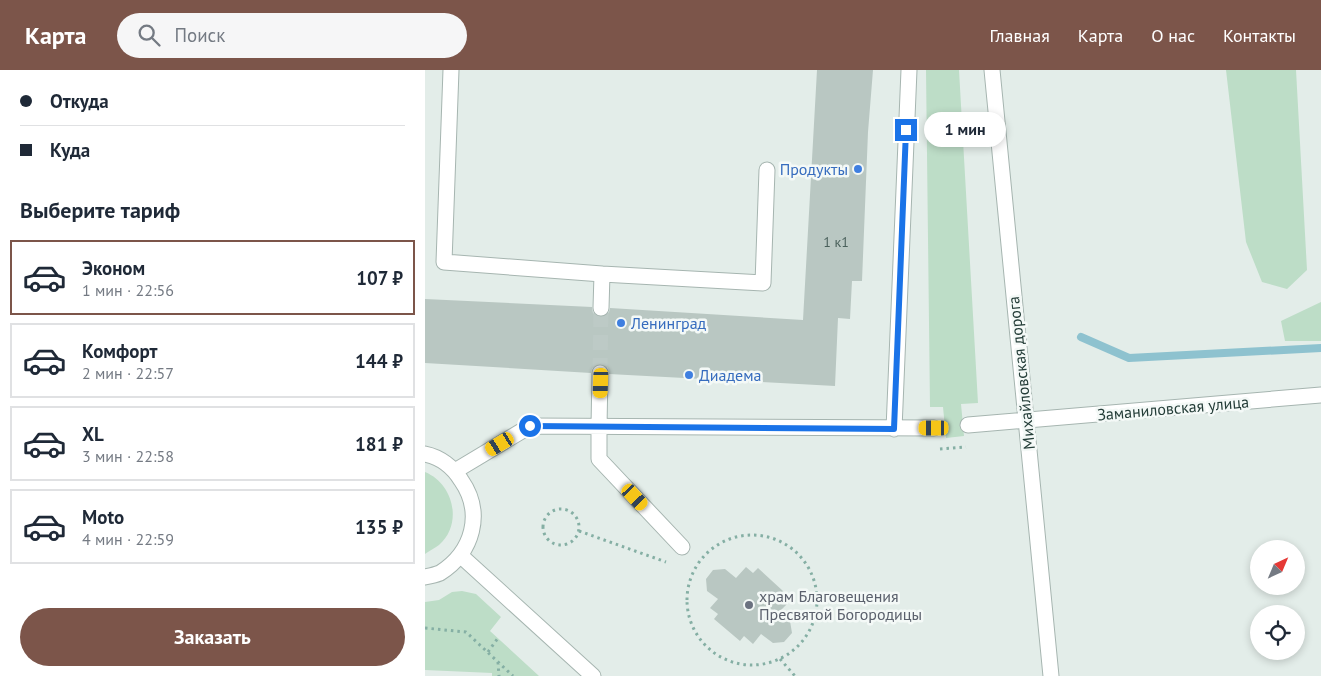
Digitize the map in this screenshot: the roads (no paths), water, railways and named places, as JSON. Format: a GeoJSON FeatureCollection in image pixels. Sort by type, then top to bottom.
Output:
{"type":"FeatureCollection","features":[{"type":"Feature","properties":{"kind":"street"},"geometry":{"type":"LineString","coordinates":[[451,70],[444,262],[602,274],[763,283],[767,170]]}},
{"type":"Feature","properties":{"kind":"street"},"geometry":{"type":"LineString","coordinates":[[894,429],[909,70]]}},
{"type":"Feature","properties":{"kind":"street","name":"Михайловская дорога"},"geometry":{"type":"LineString","coordinates":[[992,70],[1051,676]]}},
{"type":"Feature","properties":{"kind":"street"},"geometry":{"type":"LineString","coordinates":[[601,308],[602,274]]}},
{"type":"Feature","properties":{"kind":"street"},"geometry":{"type":"LineString","coordinates":[[601,373],[599,459],[682,547]]}},
{"type":"Feature","properties":{"kind":"street","name":"Заманиловская улица"},"geometry":{"type":"LineString","coordinates":[[967,425],[1321,395]]}},
{"type":"Feature","properties":{"kind":"street"},"geometry":{"type":"LineString","coordinates":[[455,471],[530,426],[934,428]]}},
{"type":"Feature","properties":{"kind":"street"},"geometry":{"type":"LineString","coordinates":[[425,454],[434,456],[455,471],[469,491],[474,514],[470,538],[460,556],[438,574],[425,577]]}},
{"type":"Feature","properties":{"kind":"street"},"geometry":{"type":"LineString","coordinates":[[460,556],[593,676]]}},
{"type":"Feature","properties":{"kind":"waterway"},"geometry":{"type":"LineString","coordinates":[[1081,337],[1129,358],[1321,348]]}},
{"type":"Feature","properties":{"kind":"tunnel"},"geometry":{"type":"LineString","coordinates":[[600,373],[601,308]]}},
{"type":"Feature","properties":{"kind":"place","name":"Продукты"},"geometry":{"type":"Point","coordinates":[858,169]}},
{"type":"Feature","properties":{"kind":"place","name":"Ленинград"},"geometry":{"type":"Point","coordinates":[621,323]}},
{"type":"Feature","properties":{"kind":"place","name":"Диадема"},"geometry":{"type":"Point","coordinates":[689,375]}},
{"type":"Feature","properties":{"kind":"place","name":"храм Благовещения Пресвятой Богородицы"},"geometry":{"type":"Point","coordinates":[749,605]}}]}
